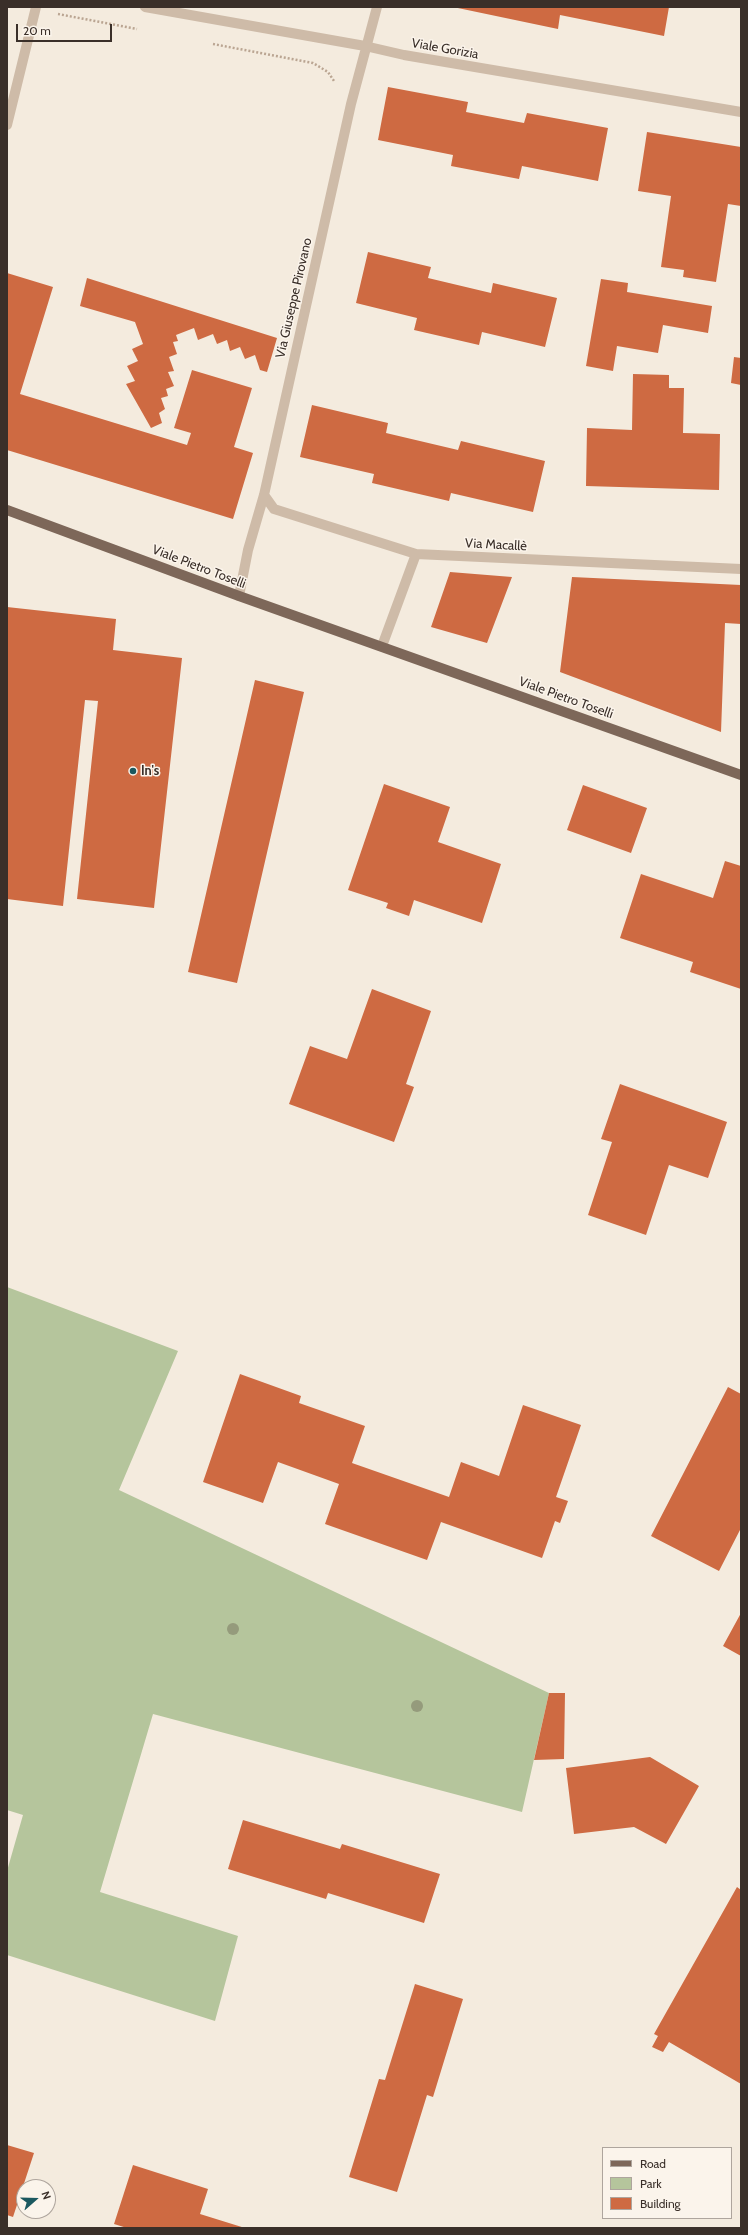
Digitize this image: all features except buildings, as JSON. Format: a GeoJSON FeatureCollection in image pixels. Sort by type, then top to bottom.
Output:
{"type":"FeatureCollection","features":[{"type":"Feature","properties":{"kind":"main road","name":"Viale Pietro Toselli"},"geometry":{"type":"LineString","coordinates":[[7,510],[239,596],[741,775]]}},
{"type":"Feature","properties":{"kind":"street","name":"Viale Gorizia"},"geometry":{"type":"LineString","coordinates":[[145,7],[365,46],[404,55],[741,112]]}},
{"type":"Feature","properties":{"kind":"street","name":"Via Giuseppe Pirovano"},"geometry":{"type":"LineString","coordinates":[[239,596],[248,550],[264,495],[365,46],[377,7]]}},
{"type":"Feature","properties":{"kind":"street"},"geometry":{"type":"LineString","coordinates":[[7,125],[36,8]]}},
{"type":"Feature","properties":{"kind":"street","name":"Via Macallè"},"geometry":{"type":"LineString","coordinates":[[264,495],[274,510],[416,554],[741,569]]}},
{"type":"Feature","properties":{"kind":"street"},"geometry":{"type":"LineString","coordinates":[[382,646],[416,554]]}},
{"type":"Feature","properties":{"kind":"path"},"geometry":{"type":"LineString","coordinates":[[36,8],[143,30]]}},
{"type":"Feature","properties":{"kind":"path"},"geometry":{"type":"LineString","coordinates":[[205,42],[313,63],[328,72],[335,83]]}},
{"type":"Feature","properties":{"kind":"green space"},"geometry":{"type":"Polygon","coordinates":[[[7,1287],[178,1351],[119,1490],[549,1693],[522,1812],[153,1714],[100,1892],[238,1936],[215,2021],[7,1955],[7,1871],[23,1815],[7,1810],[7,1287]]]}},
{"type":"Feature","properties":{"kind":"place","name":"In's"},"geometry":{"type":"Point","coordinates":[133,771]}}]}
